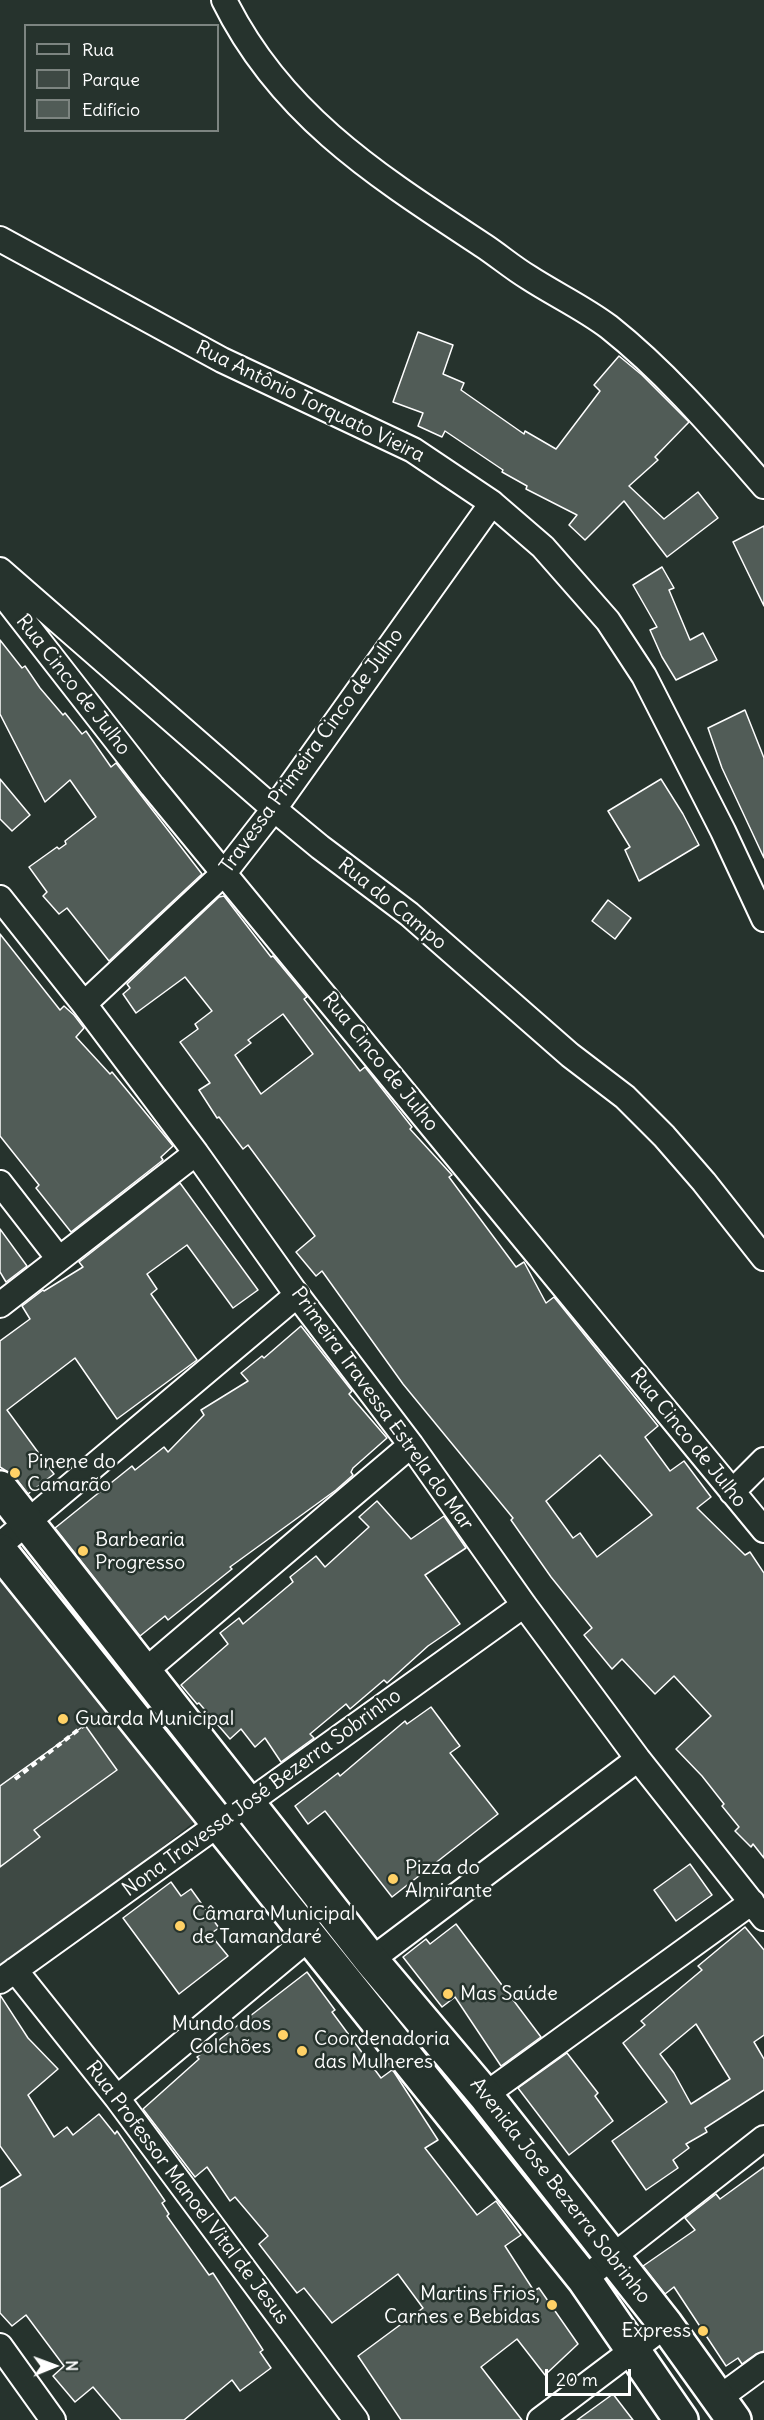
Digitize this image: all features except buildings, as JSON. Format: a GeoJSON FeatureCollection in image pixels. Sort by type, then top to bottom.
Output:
{"type":"FeatureCollection","features":[{"type":"Feature","properties":{"kind":"main road","name":"Avenida Jose Bezerra Sobrinho"},"geometry":{"type":"LineString","coordinates":[[0,1488],[371,1960],[485,2095],[666,2325],[727,2409]]}},
{"type":"Feature","properties":{"kind":"main road","name":"Avenida Jose Bezerra Sobrinho"},"geometry":{"type":"LineString","coordinates":[[0,1551],[584,2279],[681,2420]]}},
{"type":"Feature","properties":{"kind":"street"},"geometry":{"type":"LineString","coordinates":[[224,0],[249,47],[264,67],[295,102],[363,165],[526,276],[608,327],[676,388],[764,486]]}},
{"type":"Feature","properties":{"kind":"street","name":"Rua Antônio Torquato Vieira"},"geometry":{"type":"LineString","coordinates":[[0,239],[222,360],[413,450],[492,503],[543,547],[608,621],[644,676],[723,831],[764,919]]}},
{"type":"Feature","properties":{"kind":"street","name":"Travessa Primeira Cinco de Julho"},"geometry":{"type":"LineString","coordinates":[[84,1005],[224,873],[274,809],[492,503]]}},
{"type":"Feature","properties":{"kind":"street","name":"Rua do Campo"},"geometry":{"type":"LineString","coordinates":[[0,570],[274,809],[409,914],[570,1054],[625,1097],[664,1136],[704,1182],[764,1258]]}},
{"type":"Feature","properties":{"kind":"street","name":"Rua Cinco de Julho"},"geometry":{"type":"LineString","coordinates":[[0,591],[145,777],[764,1530]]}},
{"type":"Feature","properties":{"kind":"street","name":"Primeira Travessa Estrela do Mar"},"geometry":{"type":"LineString","coordinates":[[0,898],[196,1153],[638,1759],[758,1910]]}},
{"type":"Feature","properties":{"kind":"street"},"geometry":{"type":"LineString","coordinates":[[0,1305],[196,1153]]}},
{"type":"Feature","properties":{"kind":"street"},"geometry":{"type":"LineString","coordinates":[[0,1183],[59,1258]]}},
{"type":"Feature","properties":{"kind":"street"},"geometry":{"type":"LineString","coordinates":[[0,1545],[297,1294]]}},
{"type":"Feature","properties":{"kind":"street"},"geometry":{"type":"LineString","coordinates":[[145,1671],[411,1445]]}},
{"type":"Feature","properties":{"kind":"street"},"geometry":{"type":"LineString","coordinates":[[732,1492],[764,1460]]}},
{"type":"Feature","properties":{"kind":"street","name":"Nona Travessa José Bezerra Sobrinho"},"geometry":{"type":"LineString","coordinates":[[7,1975],[524,1605]]}},
{"type":"Feature","properties":{"kind":"street"},"geometry":{"type":"LineString","coordinates":[[371,1960],[638,1759]]}},
{"type":"Feature","properties":{"kind":"street"},"geometry":{"type":"LineString","coordinates":[[485,2095],[758,1910]]}},
{"type":"Feature","properties":{"kind":"street"},"geometry":{"type":"LineString","coordinates":[[117,2098],[310,1937]]}},
{"type":"Feature","properties":{"kind":"street","name":"Rua Professor Manoel Vital de Jesus"},"geometry":{"type":"LineString","coordinates":[[7,1975],[117,2098],[356,2420]]}},
{"type":"Feature","properties":{"kind":"street"},"geometry":{"type":"LineString","coordinates":[[584,2279],[764,2138]]}},
{"type":"Feature","properties":{"kind":"street"},"geometry":{"type":"LineString","coordinates":[[540,2420],[666,2325]]}},
{"type":"Feature","properties":{"kind":"street"},"geometry":{"type":"LineString","coordinates":[[0,2346],[53,2420]]}},
{"type":"Feature","properties":{"kind":"street"},"geometry":{"type":"LineString","coordinates":[[727,2409],[764,2366]]}},
{"type":"Feature","properties":{"kind":"path"},"geometry":{"type":"LineString","coordinates":[[15,1779],[118,1699]]}},
{"type":"Feature","properties":{"kind":"green space"},"geometry":{"type":"Polygon","coordinates":[[[0,1572],[199,1818],[0,1975],[0,1572]]]}},
{"type":"Feature","properties":{"kind":"place","name":"Pinene do Camarão"},"geometry":{"type":"Point","coordinates":[15,1473]}},
{"type":"Feature","properties":{"kind":"place","name":"Barbearia Progresso"},"geometry":{"type":"Point","coordinates":[83,1551]}},
{"type":"Feature","properties":{"kind":"place","name":"Guarda Municipal"},"geometry":{"type":"Point","coordinates":[63,1719]}},
{"type":"Feature","properties":{"kind":"place","name":"Pizza do Almirante"},"geometry":{"type":"Point","coordinates":[393,1879]}},
{"type":"Feature","properties":{"kind":"place","name":"Câmara Municipal de Tamandaré"},"geometry":{"type":"Point","coordinates":[180,1926]}},
{"type":"Feature","properties":{"kind":"place","name":"Mas Saúde"},"geometry":{"type":"Point","coordinates":[448,1994]}},
{"type":"Feature","properties":{"kind":"place","name":"Mundo dos Colchões"},"geometry":{"type":"Point","coordinates":[283,2035]}},
{"type":"Feature","properties":{"kind":"place","name":"Coordenadoria das Mulheres"},"geometry":{"type":"Point","coordinates":[302,2051]}},
{"type":"Feature","properties":{"kind":"place","name":"Martins Frios, Carnes e Bebidas"},"geometry":{"type":"Point","coordinates":[552,2305]}},
{"type":"Feature","properties":{"kind":"place","name":"Express"},"geometry":{"type":"Point","coordinates":[703,2331]}}]}
